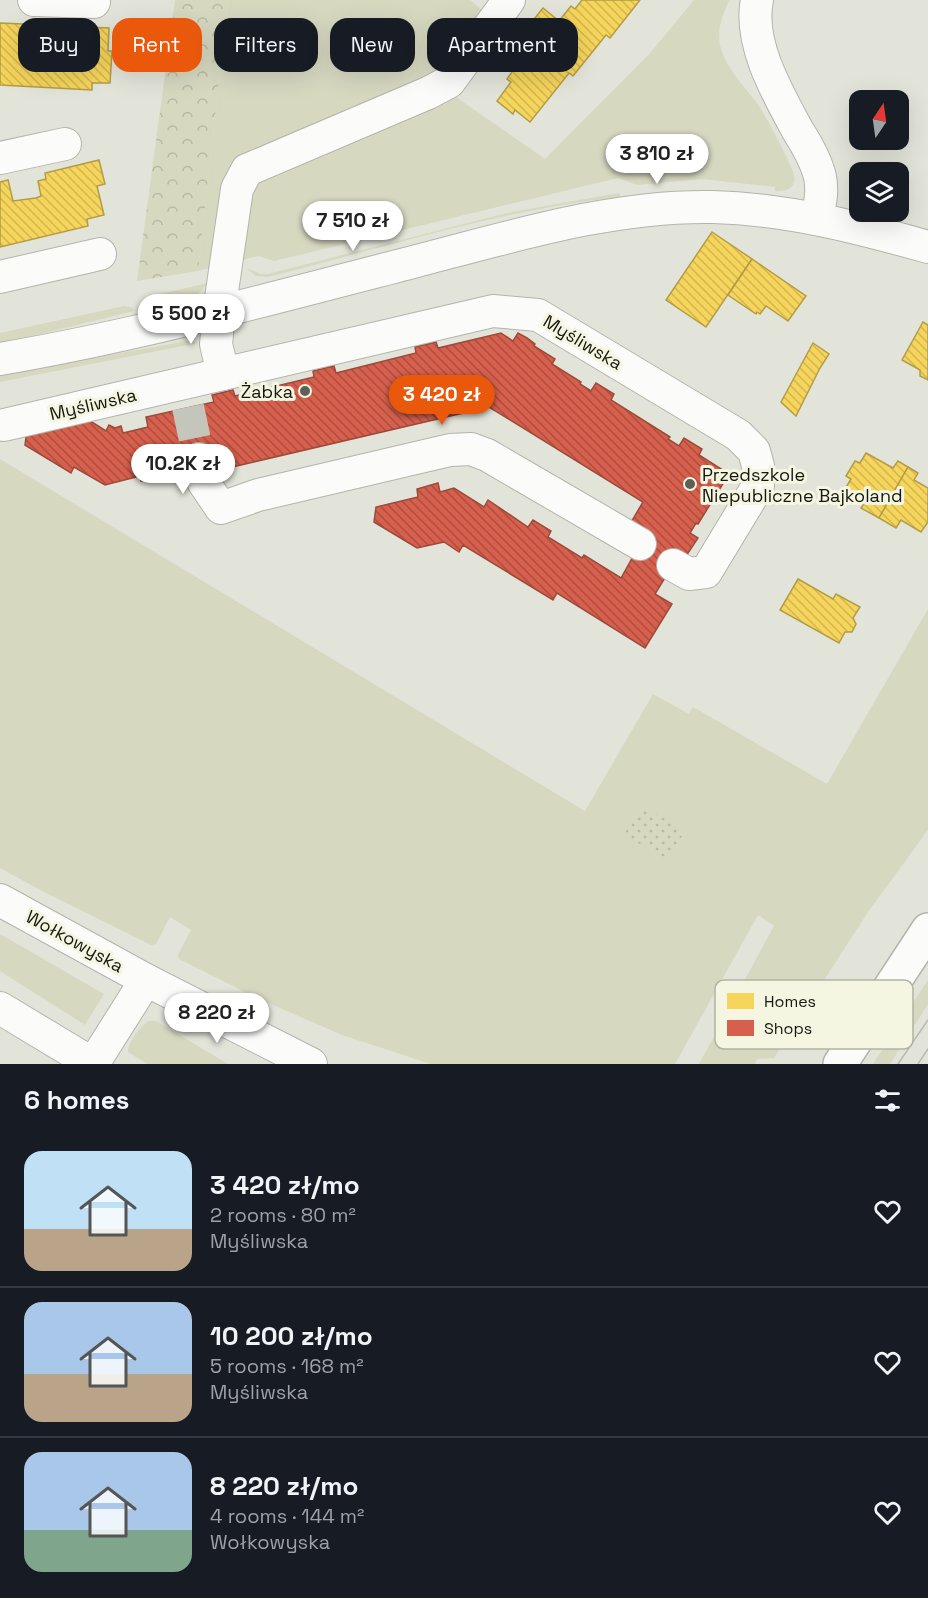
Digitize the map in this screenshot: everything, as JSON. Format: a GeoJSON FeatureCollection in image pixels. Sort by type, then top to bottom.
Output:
{"type":"FeatureCollection","features":[{"type":"Feature","properties":{"kind":"main road"},"geometry":{"type":"LineString","coordinates":[[895,980],[928,930]]}},
{"type":"Feature","properties":{"kind":"main road"},"geometry":{"type":"LineString","coordinates":[[840,1064],[850,1049]]}},
{"type":"Feature","properties":{"kind":"street"},"geometry":{"type":"LineString","coordinates":[[34,0],[94,2]]}},
{"type":"Feature","properties":{"kind":"street"},"geometry":{"type":"LineString","coordinates":[[223,374],[216,344],[219,312],[237,189],[246,170],[449,82],[509,0]]}},
{"type":"Feature","properties":{"kind":"street"},"geometry":{"type":"LineString","coordinates":[[757,0],[756,33],[763,56],[783,104],[814,158],[820,175],[822,189],[817,218]]}},
{"type":"Feature","properties":{"kind":"street"},"geometry":{"type":"LineString","coordinates":[[0,158],[65,144]]}},
{"type":"Feature","properties":{"kind":"street"},"geometry":{"type":"LineString","coordinates":[[0,359],[219,312],[500,239],[605,217],[672,208],[759,209],[817,218],[928,247]]}},
{"type":"Feature","properties":{"kind":"street"},"geometry":{"type":"LineString","coordinates":[[0,277],[100,254]]}},
{"type":"Feature","properties":{"kind":"street","name":"Myśliwska"},"geometry":{"type":"LineString","coordinates":[[4,425],[185,395],[223,374],[493,311],[538,315],[738,435],[754,451],[758,466],[758,486],[706,572],[689,574],[673,565]]}},
{"type":"Feature","properties":{"kind":"street"},"geometry":{"type":"LineString","coordinates":[[199,459],[204,483],[221,508],[258,495],[450,450],[471,449],[487,455],[640,544]]}},
{"type":"Feature","properties":{"kind":"street","name":"Wołkowyska"},"geometry":{"type":"LineString","coordinates":[[0,900],[146,980],[310,1064]]}},
{"type":"Feature","properties":{"kind":"street"},"geometry":{"type":"LineString","coordinates":[[0,1008],[93,1064],[146,980]]}},
{"type":"Feature","properties":{"kind":"green space"},"geometry":{"type":"Polygon","coordinates":[[[175,0],[228,0],[226,18],[214,18],[214,72],[220,72],[198,271],[137,281],[165,72],[202,72],[202,18],[173,18],[175,0]]]}},
{"type":"Feature","properties":{"kind":"green space"},"geometry":{"type":"Polygon","coordinates":[[[228,0],[470,0],[491,18],[427,18],[427,72],[476,72],[456,97],[545,159],[651,52],[694,0],[729,0],[719,30],[721,49],[732,71],[769,122],[792,169],[794,182],[789,189],[775,191],[775,187],[702,179],[637,185],[618,178],[274,261],[258,256],[198,271],[220,72],[318,72],[318,18],[226,18],[228,0]]]}},
{"type":"Feature","properties":{"kind":"green space"},"geometry":{"type":"Polygon","coordinates":[[[619,193],[621,197],[532,210],[487,220],[268,277],[256,276],[246,268],[261,274],[268,274],[507,213],[619,193]]]}},
{"type":"Feature","properties":{"kind":"green space"},"geometry":{"type":"Polygon","coordinates":[[[208,283],[198,294],[150,306],[156,295],[208,283]]]}},
{"type":"Feature","properties":{"kind":"green space"},"geometry":{"type":"Polygon","coordinates":[[[124,306],[131,307],[134,311],[0,344],[0,333],[124,306]]]}},
{"type":"Feature","properties":{"kind":"green space"},"geometry":{"type":"Polygon","coordinates":[[[187,341],[198,343],[0,382],[0,375],[187,341]]]}},
{"type":"Feature","properties":{"kind":"green space"},"geometry":{"type":"Polygon","coordinates":[[[0,459],[585,811],[653,694],[689,714],[693,707],[827,784],[928,609],[928,830],[868,912],[824,980],[745,980],[774,926],[758,915],[722,980],[715,980],[715,992],[675,1064],[431,1064],[342,1035],[257,998],[179,959],[178,955],[191,930],[170,917],[156,944],[151,945],[0,868],[0,459]]]}},
{"type":"Feature","properties":{"kind":"green space"},"geometry":{"type":"Polygon","coordinates":[[[642,805],[685,831],[667,861],[624,834],[642,805]]]}},
{"type":"Feature","properties":{"kind":"green space"},"geometry":{"type":"Polygon","coordinates":[[[0,934],[104,994],[85,1025],[0,971],[0,934]]]}},
{"type":"Feature","properties":{"kind":"green space"},"geometry":{"type":"Polygon","coordinates":[[[928,980],[928,1004],[913,1028],[913,1003],[928,980]]]}},
{"type":"Feature","properties":{"kind":"green space"},"geometry":{"type":"Polygon","coordinates":[[[149,1021],[156,1021],[228,1064],[147,1064],[128,1052],[135,1035],[149,1021]]]}},
{"type":"Feature","properties":{"kind":"green space"},"geometry":{"type":"Polygon","coordinates":[[[715,1035],[715,1049],[780,1049],[774,1058],[757,1059],[755,1064],[699,1064],[715,1035]]]}},
{"type":"Feature","properties":{"kind":"green space"},"geometry":{"type":"Polygon","coordinates":[[[883,1049],[900,1049],[890,1064],[873,1064],[883,1049]]]}},
{"type":"Feature","properties":{"kind":"building: Homes"},"geometry":{"type":"Polygon","coordinates":[[[582,0],[640,0],[610,38],[606,35],[578,70],[578,18],[561,18],[571,6],[575,9],[582,0]]]}},
{"type":"Feature","properties":{"kind":"building: Homes"},"geometry":{"type":"Polygon","coordinates":[[[543,8],[555,18],[535,18],[543,8]]]}},
{"type":"Feature","properties":{"kind":"building: Homes"},"geometry":{"type":"Polygon","coordinates":[[[0,23],[18,24],[18,72],[100,72],[100,28],[109,28],[108,51],[112,51],[110,83],[92,83],[92,90],[0,85],[0,23]]]}},
{"type":"Feature","properties":{"kind":"building: Homes"},"geometry":{"type":"Polygon","coordinates":[[[512,72],[576,72],[573,76],[569,73],[530,122],[515,110],[513,114],[497,101],[511,82],[507,79],[512,72]]]}},
{"type":"Feature","properties":{"kind":"building: Homes"},"geometry":{"type":"Polygon","coordinates":[[[99,160],[105,184],[97,186],[104,215],[87,219],[88,226],[0,247],[0,182],[8,180],[13,201],[36,198],[41,196],[38,181],[46,179],[45,173],[99,160]]]}},
{"type":"Feature","properties":{"kind":"building: Homes"},"geometry":{"type":"Polygon","coordinates":[[[712,232],[752,259],[706,327],[666,300],[712,232]]]}},
{"type":"Feature","properties":{"kind":"building: Homes"},"geometry":{"type":"Polygon","coordinates":[[[752,259],[806,296],[788,321],[766,306],[760,314],[757,312],[756,314],[728,295],[752,259]]]}},
{"type":"Feature","properties":{"kind":"building: Homes"},"geometry":{"type":"Polygon","coordinates":[[[923,322],[928,325],[928,380],[920,376],[920,370],[902,360],[923,322]]]}},
{"type":"Feature","properties":{"kind":"building: Homes"},"geometry":{"type":"Polygon","coordinates":[[[813,343],[829,354],[796,416],[781,402],[813,343]]]}},
{"type":"Feature","properties":{"kind":"building: Homes"},"geometry":{"type":"Polygon","coordinates":[[[866,453],[893,468],[898,461],[908,467],[879,518],[861,508],[866,501],[845,489],[851,479],[846,476],[855,461],[860,463],[866,453]]]}},
{"type":"Feature","properties":{"kind":"building: Homes"},"geometry":{"type":"Polygon","coordinates":[[[908,467],[918,473],[914,480],[928,488],[928,522],[921,532],[901,520],[896,528],[879,518],[908,467]]]}},
{"type":"Feature","properties":{"kind":"building: Homes"},"geometry":{"type":"Polygon","coordinates":[[[798,579],[833,599],[836,594],[860,607],[853,618],[856,624],[852,632],[845,632],[839,643],[780,610],[798,579]]]}},
{"type":"Feature","properties":{"kind":"building: Shops"},"geometry":{"type":"Polygon","coordinates":[[[501,333],[513,341],[518,333],[527,338],[535,344],[534,346],[555,359],[552,364],[581,382],[580,384],[591,391],[596,383],[614,394],[611,400],[670,437],[668,439],[679,446],[684,438],[702,449],[699,455],[729,474],[690,533],[698,538],[686,556],[680,553],[655,594],[672,604],[645,648],[557,593],[553,600],[463,545],[459,552],[444,542],[417,548],[374,522],[376,507],[418,497],[417,489],[438,483],[440,492],[454,488],[484,507],[488,500],[528,527],[533,520],[551,531],[548,537],[582,558],[584,555],[621,578],[640,544],[630,524],[643,502],[489,407],[215,471],[211,456],[160,468],[162,476],[141,481],[140,476],[105,485],[74,467],[71,473],[25,445],[27,430],[84,417],[106,431],[109,425],[115,428],[121,426],[123,433],[148,427],[146,417],[214,402],[212,395],[233,390],[235,396],[314,377],[313,371],[334,366],[336,373],[416,353],[415,347],[436,342],[438,348],[501,333]]]}},
{"type":"Feature","properties":{"kind":"tunnel"},"geometry":{"type":"LineString","coordinates":[[188,407],[199,459]]}},
{"type":"Feature","properties":{"kind":"tram line"},"geometry":{"type":"LineString","coordinates":[[913,1042],[928,1020]]}},
{"type":"Feature","properties":{"kind":"tram line"},"geometry":{"type":"LineString","coordinates":[[898,1064],[908,1049]]}},
{"type":"Feature","properties":{"kind":"tram line"},"geometry":{"type":"LineString","coordinates":[[918,1064],[928,1049]]}},
{"type":"Feature","properties":{"kind":"place","name":"Żabka"},"geometry":{"type":"Point","coordinates":[305,391]}},
{"type":"Feature","properties":{"kind":"place","name":"Przedszkole Niepubliczne Bajkoland"},"geometry":{"type":"Point","coordinates":[690,484]}}]}
